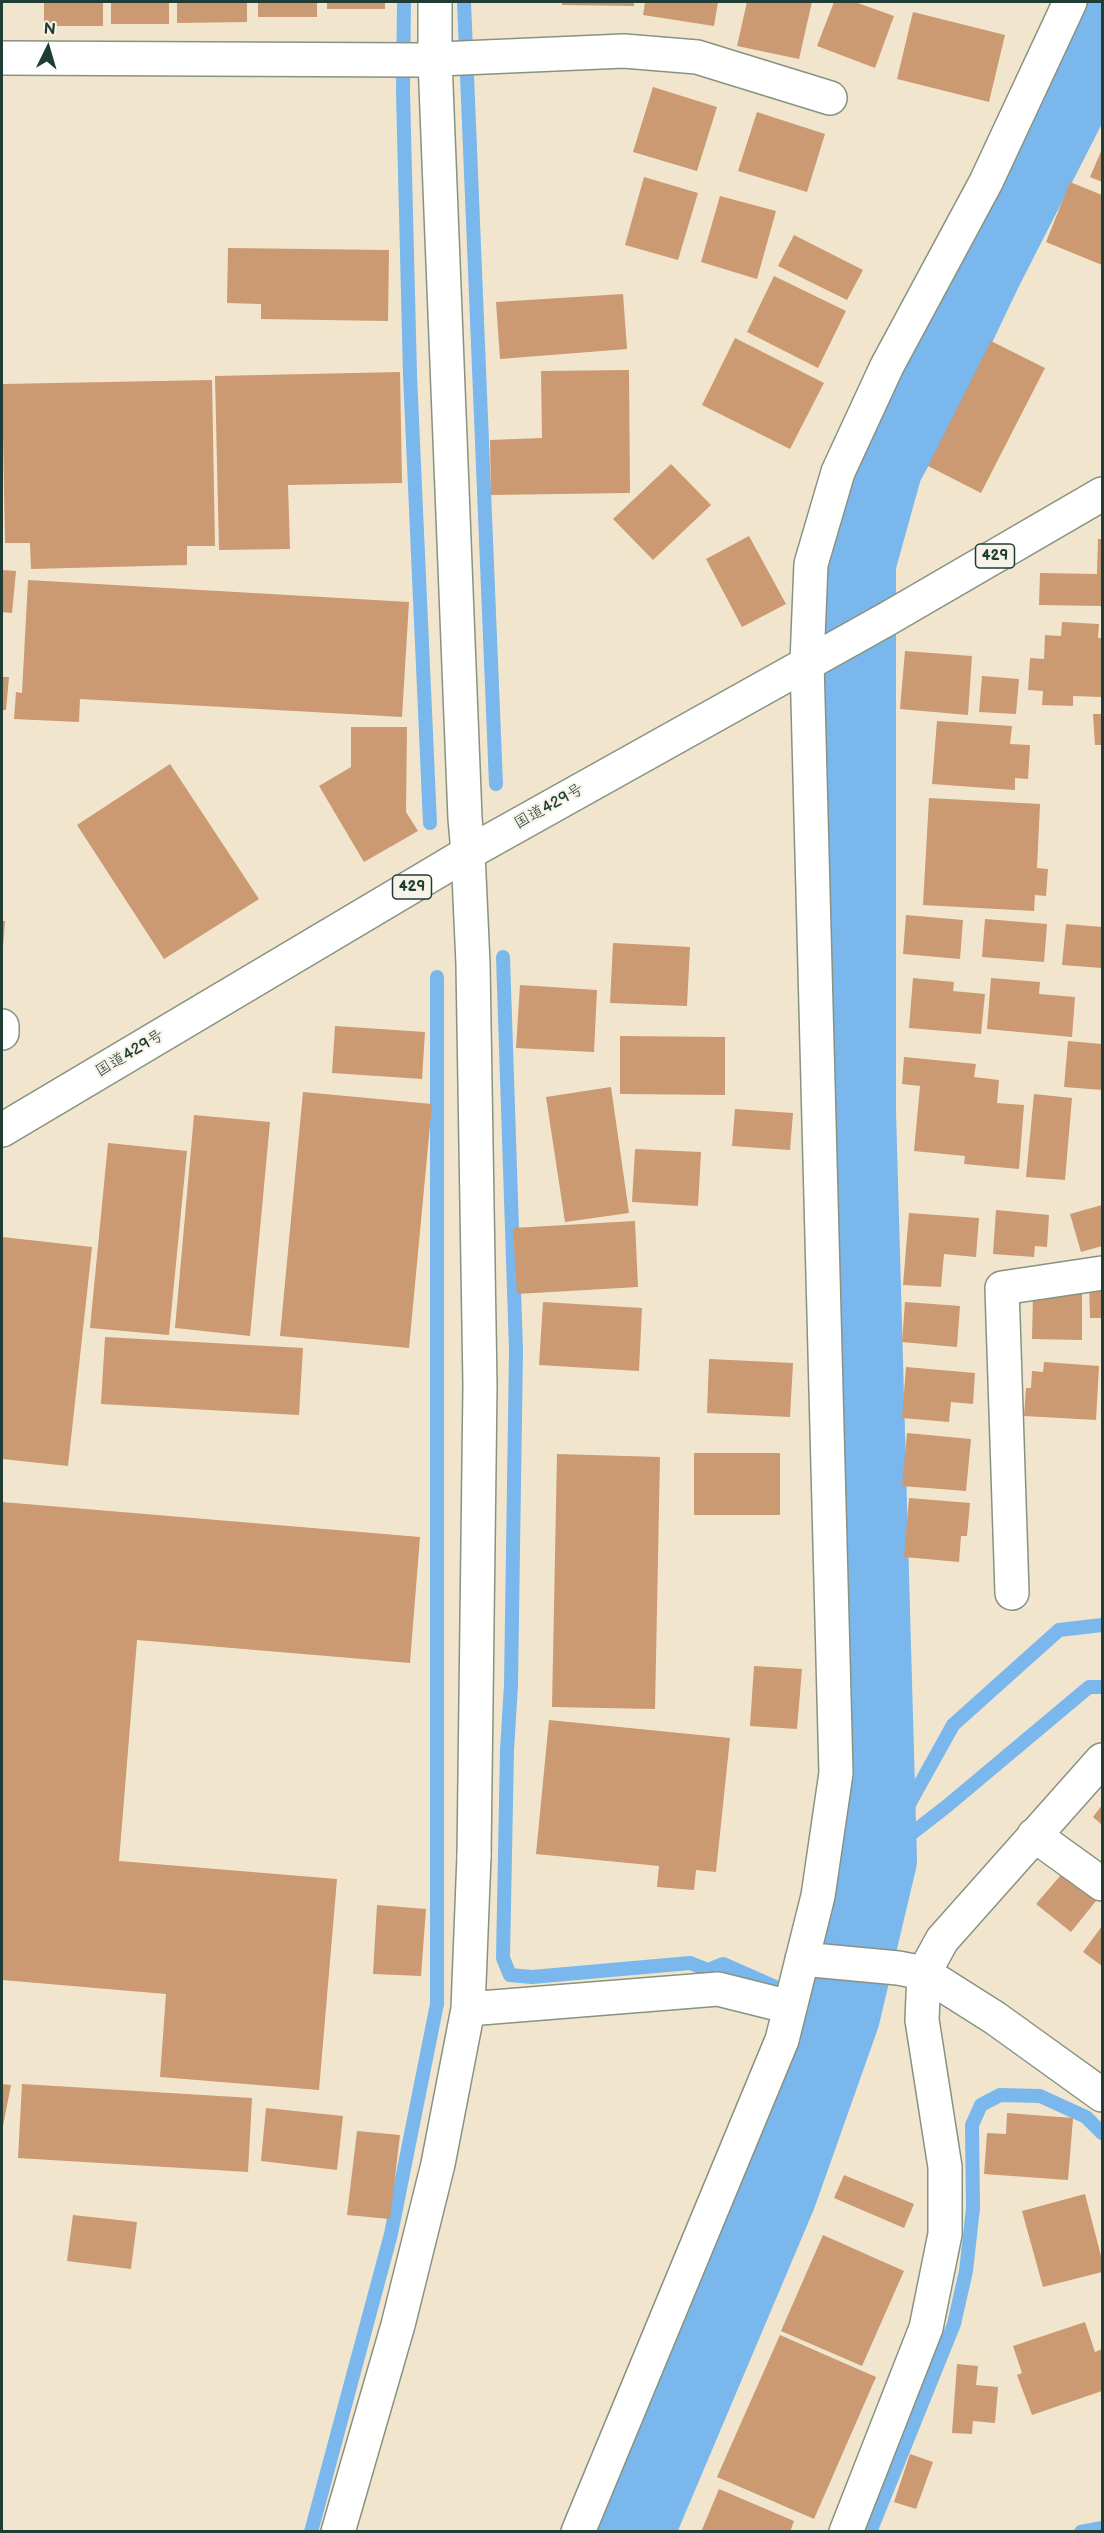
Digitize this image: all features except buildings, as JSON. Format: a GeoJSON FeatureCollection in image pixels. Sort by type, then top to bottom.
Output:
{"type":"FeatureCollection","features":[{"type":"Feature","properties":{"kind":"main road"},"geometry":{"type":"LineString","coordinates":[[338,2532],[398,2325],[438,2164],[468,2009],[474,1856],[480,1386],[473,964],[463,782],[434,59],[435,2]]}},
{"type":"Feature","properties":{"kind":"main road"},"geometry":{"type":"LineString","coordinates":[[578,2532],[782,2040],[800,1981],[818,1896],[836,1773],[817,657],[811,564],[838,472],[887,366],[986,182],[1070,2]]}},
{"type":"Feature","properties":{"kind":"main road"},"geometry":{"type":"LineString","coordinates":[[2,58],[434,59],[624,51],[697,57],[830,98]]}},
{"type":"Feature","properties":{"kind":"main road","name":"国道429号"},"geometry":{"type":"LineString","coordinates":[[2,1130],[468,853],[887,619],[1102,494]]}},
{"type":"Feature","properties":{"kind":"main road"},"geometry":{"type":"LineString","coordinates":[[2,1026],[2,1033]]}},
{"type":"Feature","properties":{"kind":"main road"},"geometry":{"type":"LineString","coordinates":[[1012,1593],[1002,1287],[1102,1273]]}},
{"type":"Feature","properties":{"kind":"main road"},"geometry":{"type":"LineString","coordinates":[[911,1971],[942,1940],[1102,1760]]}},
{"type":"Feature","properties":{"kind":"main road"},"geometry":{"type":"LineString","coordinates":[[1034,1835],[1102,1884]]}},
{"type":"Feature","properties":{"kind":"main road"},"geometry":{"type":"LineString","coordinates":[[468,2009],[911,1971],[995,2018],[1102,2095]]}},
{"type":"Feature","properties":{"kind":"main road"},"geometry":{"type":"LineString","coordinates":[[846,2532],[926,2328],[945,2234],[945,2167],[922,2020],[911,1971]]}},
{"type":"Feature","properties":{"kind":"waterway"},"geometry":{"type":"LineString","coordinates":[[404,2],[403,92],[410,375],[430,823]]}},
{"type":"Feature","properties":{"kind":"waterway"},"geometry":{"type":"LineString","coordinates":[[464,2],[496,784]]}},
{"type":"Feature","properties":{"kind":"waterway"},"geometry":{"type":"LineString","coordinates":[[635,2532],[778,2194],[841,2016],[878,1860],[857,1111],[857,563],[884,466],[930,382],[985,267],[1102,38]]}},
{"type":"Feature","properties":{"kind":"waterway"},"geometry":{"type":"LineString","coordinates":[[503,957],[516,1350],[511,1685],[507,1750],[503,1958],[510,1975],[532,1977],[690,1963],[708,1970],[723,1964],[841,2016]]}},
{"type":"Feature","properties":{"kind":"waterway"},"geometry":{"type":"LineString","coordinates":[[311,2532],[391,2234],[437,2004],[437,977]]}},
{"type":"Feature","properties":{"kind":"waterway"},"geometry":{"type":"LineString","coordinates":[[878,1860],[953,1725],[1059,1630],[1102,1625]]}},
{"type":"Feature","properties":{"kind":"waterway"},"geometry":{"type":"LineString","coordinates":[[884,1855],[947,1806],[1089,1687],[1102,1687]]}},
{"type":"Feature","properties":{"kind":"waterway"},"geometry":{"type":"LineString","coordinates":[[870,2532],[954,2324],[966,2271],[973,2208],[972,2125],[981,2105],[1000,2095],[1040,2096],[1086,2117],[1102,2133]]}},
{"type":"Feature","properties":{"kind":"waterway"},"geometry":{"type":"LineString","coordinates":[[1081,2532],[1102,2528]]}}]}
